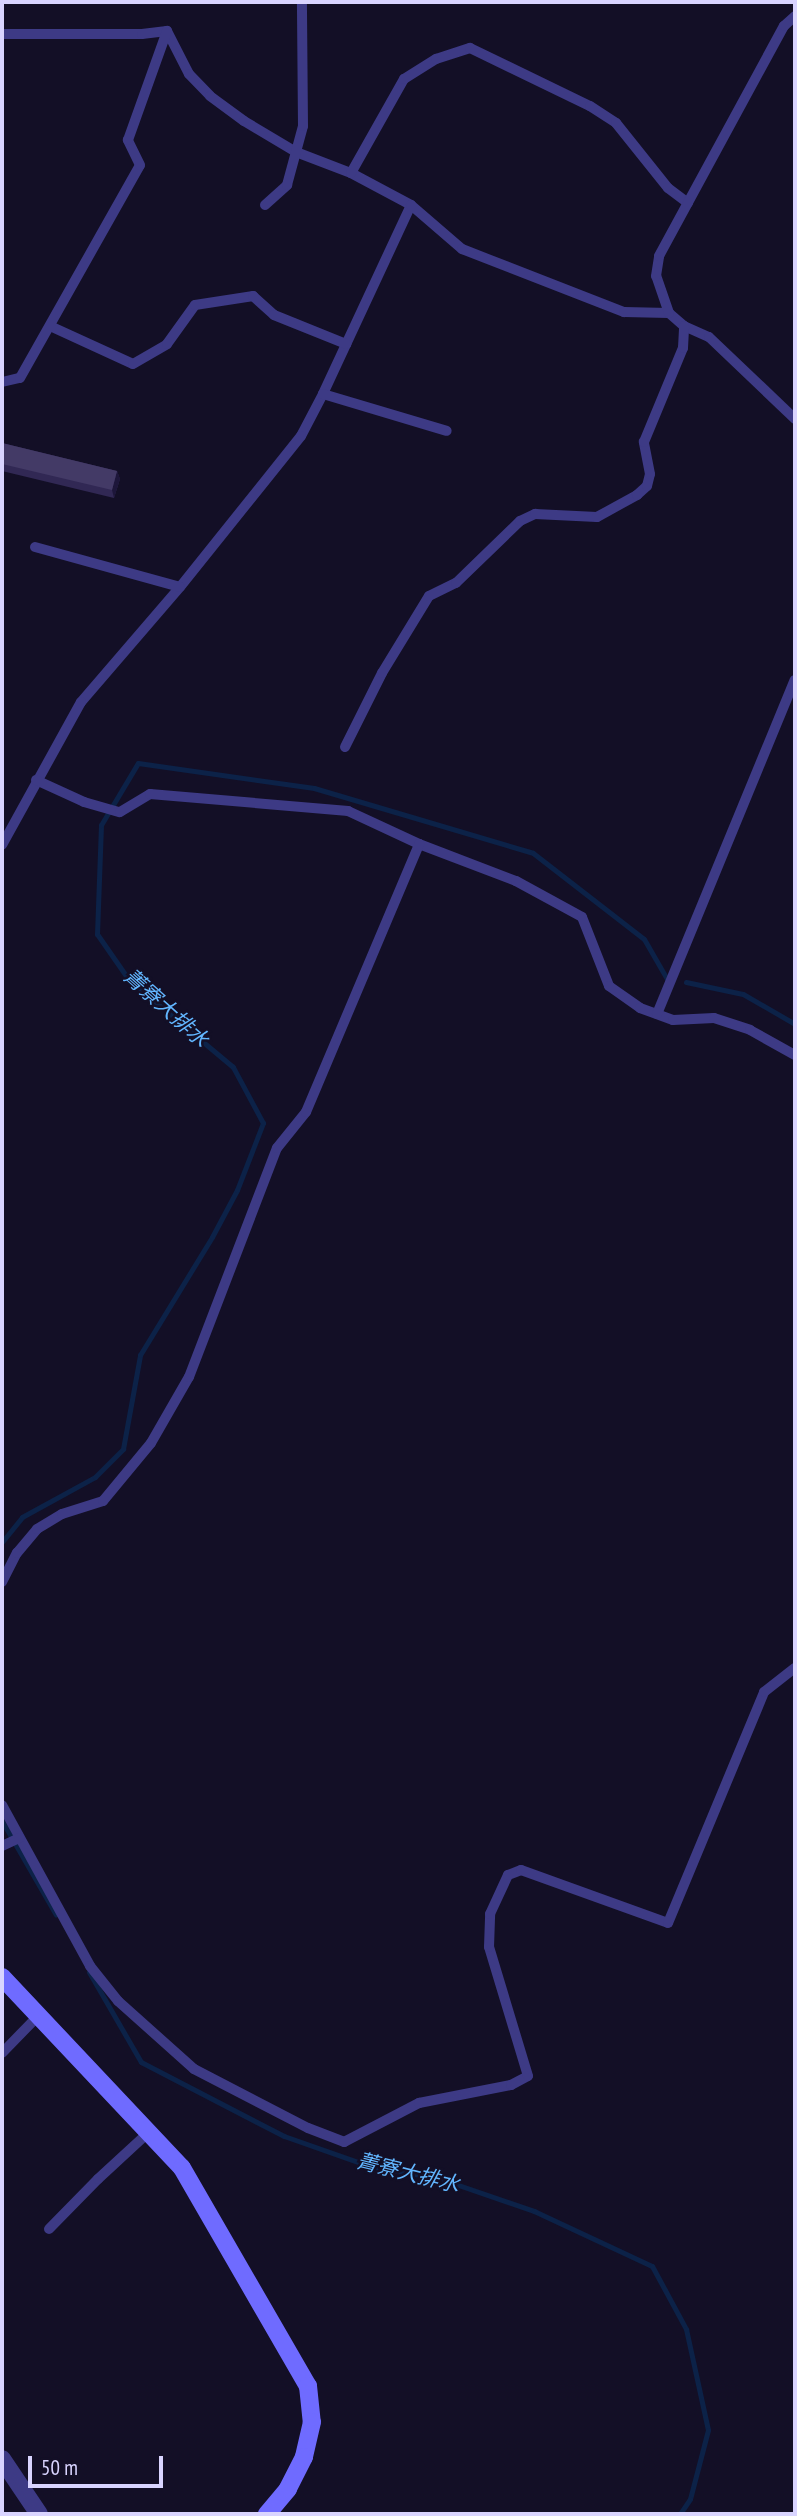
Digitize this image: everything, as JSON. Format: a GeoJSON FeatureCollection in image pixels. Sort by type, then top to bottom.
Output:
{"type":"FeatureCollection","features":[{"type":"Feature","properties":{"kind":"street"},"geometry":{"type":"LineString","coordinates":[[2,1977],[37,2017],[183,2168],[308,2386],[312,2422],[304,2457],[288,2489],[267,2514]]}},
{"type":"Feature","properties":{"kind":"street"},"geometry":{"type":"LineString","coordinates":[[2,2459],[39,2514]]}},
{"type":"Feature","properties":{"kind":"lane"},"geometry":{"type":"LineString","coordinates":[[265,205],[287,185],[303,126],[302,2]]}},
{"type":"Feature","properties":{"kind":"lane"},"geometry":{"type":"LineString","coordinates":[[795,16],[784,26],[659,256],[656,276],[668,313],[684,326],[709,337],[795,419]]}},
{"type":"Feature","properties":{"kind":"lane"},"geometry":{"type":"LineString","coordinates":[[167,31],[189,74],[210,96],[296,152],[351,173],[411,205],[462,249],[624,312],[668,313]]}},
{"type":"Feature","properties":{"kind":"lane"},"geometry":{"type":"LineString","coordinates":[[2,34],[142,34],[167,31]]}},
{"type":"Feature","properties":{"kind":"lane"},"geometry":{"type":"LineString","coordinates":[[2,382],[20,378],[140,165],[128,140],[167,31]]}},
{"type":"Feature","properties":{"kind":"lane"},"geometry":{"type":"LineString","coordinates":[[351,173],[404,79],[436,59],[470,48],[590,106],[616,123],[668,188],[688,203]]}},
{"type":"Feature","properties":{"kind":"lane"},"geometry":{"type":"LineString","coordinates":[[2,845],[81,702],[180,587],[301,436],[411,205]]}},
{"type":"Feature","properties":{"kind":"lane"},"geometry":{"type":"LineString","coordinates":[[50,326],[133,364],[167,344],[195,305],[253,296],[274,315],[346,344]]}},
{"type":"Feature","properties":{"kind":"lane"},"geometry":{"type":"LineString","coordinates":[[345,747],[382,673],[429,596],[456,583],[520,521],[535,514],[597,517],[637,495],[647,486],[650,474],[644,442],[683,348],[684,326]]}},
{"type":"Feature","properties":{"kind":"lane"},"geometry":{"type":"LineString","coordinates":[[323,394],[447,431]]}},
{"type":"Feature","properties":{"kind":"lane"},"geometry":{"type":"LineString","coordinates":[[35,547],[180,587]]}},
{"type":"Feature","properties":{"kind":"lane"},"geometry":{"type":"LineString","coordinates":[[657,1014],[795,680]]}},
{"type":"Feature","properties":{"kind":"lane"},"geometry":{"type":"LineString","coordinates":[[36,780],[84,802],[120,812],[150,794],[348,811],[419,844],[516,881],[582,917],[609,986],[640,1008],[673,1020],[714,1018],[750,1030],[795,1055]]}},
{"type":"Feature","properties":{"kind":"lane"},"geometry":{"type":"LineString","coordinates":[[2,1582],[17,1553],[37,1529],[62,1514],[103,1501],[151,1443],[188,1377],[277,1148],[306,1112],[419,844]]}},
{"type":"Feature","properties":{"kind":"lane"},"geometry":{"type":"LineString","coordinates":[[2,1805],[17,1839],[90,1966],[118,2001],[194,2069],[307,2128],[344,2142],[419,2103],[511,2085],[527,2076],[489,1948],[490,1914],[508,1875],[521,1870],[668,1923],[764,1692],[795,1668]]}},
{"type":"Feature","properties":{"kind":"lane"},"geometry":{"type":"LineString","coordinates":[[2,1846],[17,1839]]}},
{"type":"Feature","properties":{"kind":"lane"},"geometry":{"type":"LineString","coordinates":[[2,2053],[37,2017]]}},
{"type":"Feature","properties":{"kind":"lane"},"geometry":{"type":"LineString","coordinates":[[49,2229],[150,2131]]}},
{"type":"Feature","properties":{"kind":"building"},"geometry":{"type":"Polygon","coordinates":[[[2,443],[117,471],[112,490],[2,464],[2,443]]]}},
{"type":"Feature","properties":{"kind":"waterway","name":"菁寮大排水"},"geometry":{"type":"LineString","coordinates":[[795,100],[795,118]]}},
{"type":"Feature","properties":{"kind":"waterway","name":"菁寮大排水"},"geometry":{"type":"LineString","coordinates":[[2,1542],[22,1517],[95,1477],[123,1449],[140,1355],[212,1237],[237,1190],[263,1123],[233,1067],[129,980],[97,934],[101,825],[138,763],[314,788],[533,853],[644,939],[667,979]]}},
{"type":"Feature","properties":{"kind":"waterway","name":"菁寮大排水"},"geometry":{"type":"LineString","coordinates":[[686,982],[743,994],[795,1024]]}},
{"type":"Feature","properties":{"kind":"waterway","name":"菁寮大排水"},"geometry":{"type":"LineString","coordinates":[[2,1821],[56,1915]]}},
{"type":"Feature","properties":{"kind":"waterway","name":"菁寮大排水"},"geometry":{"type":"LineString","coordinates":[[89,1972],[141,2062],[284,2136],[369,2166],[438,2178],[534,2211],[652,2266],[686,2329],[708,2430],[690,2499],[680,2514]]}}]}
